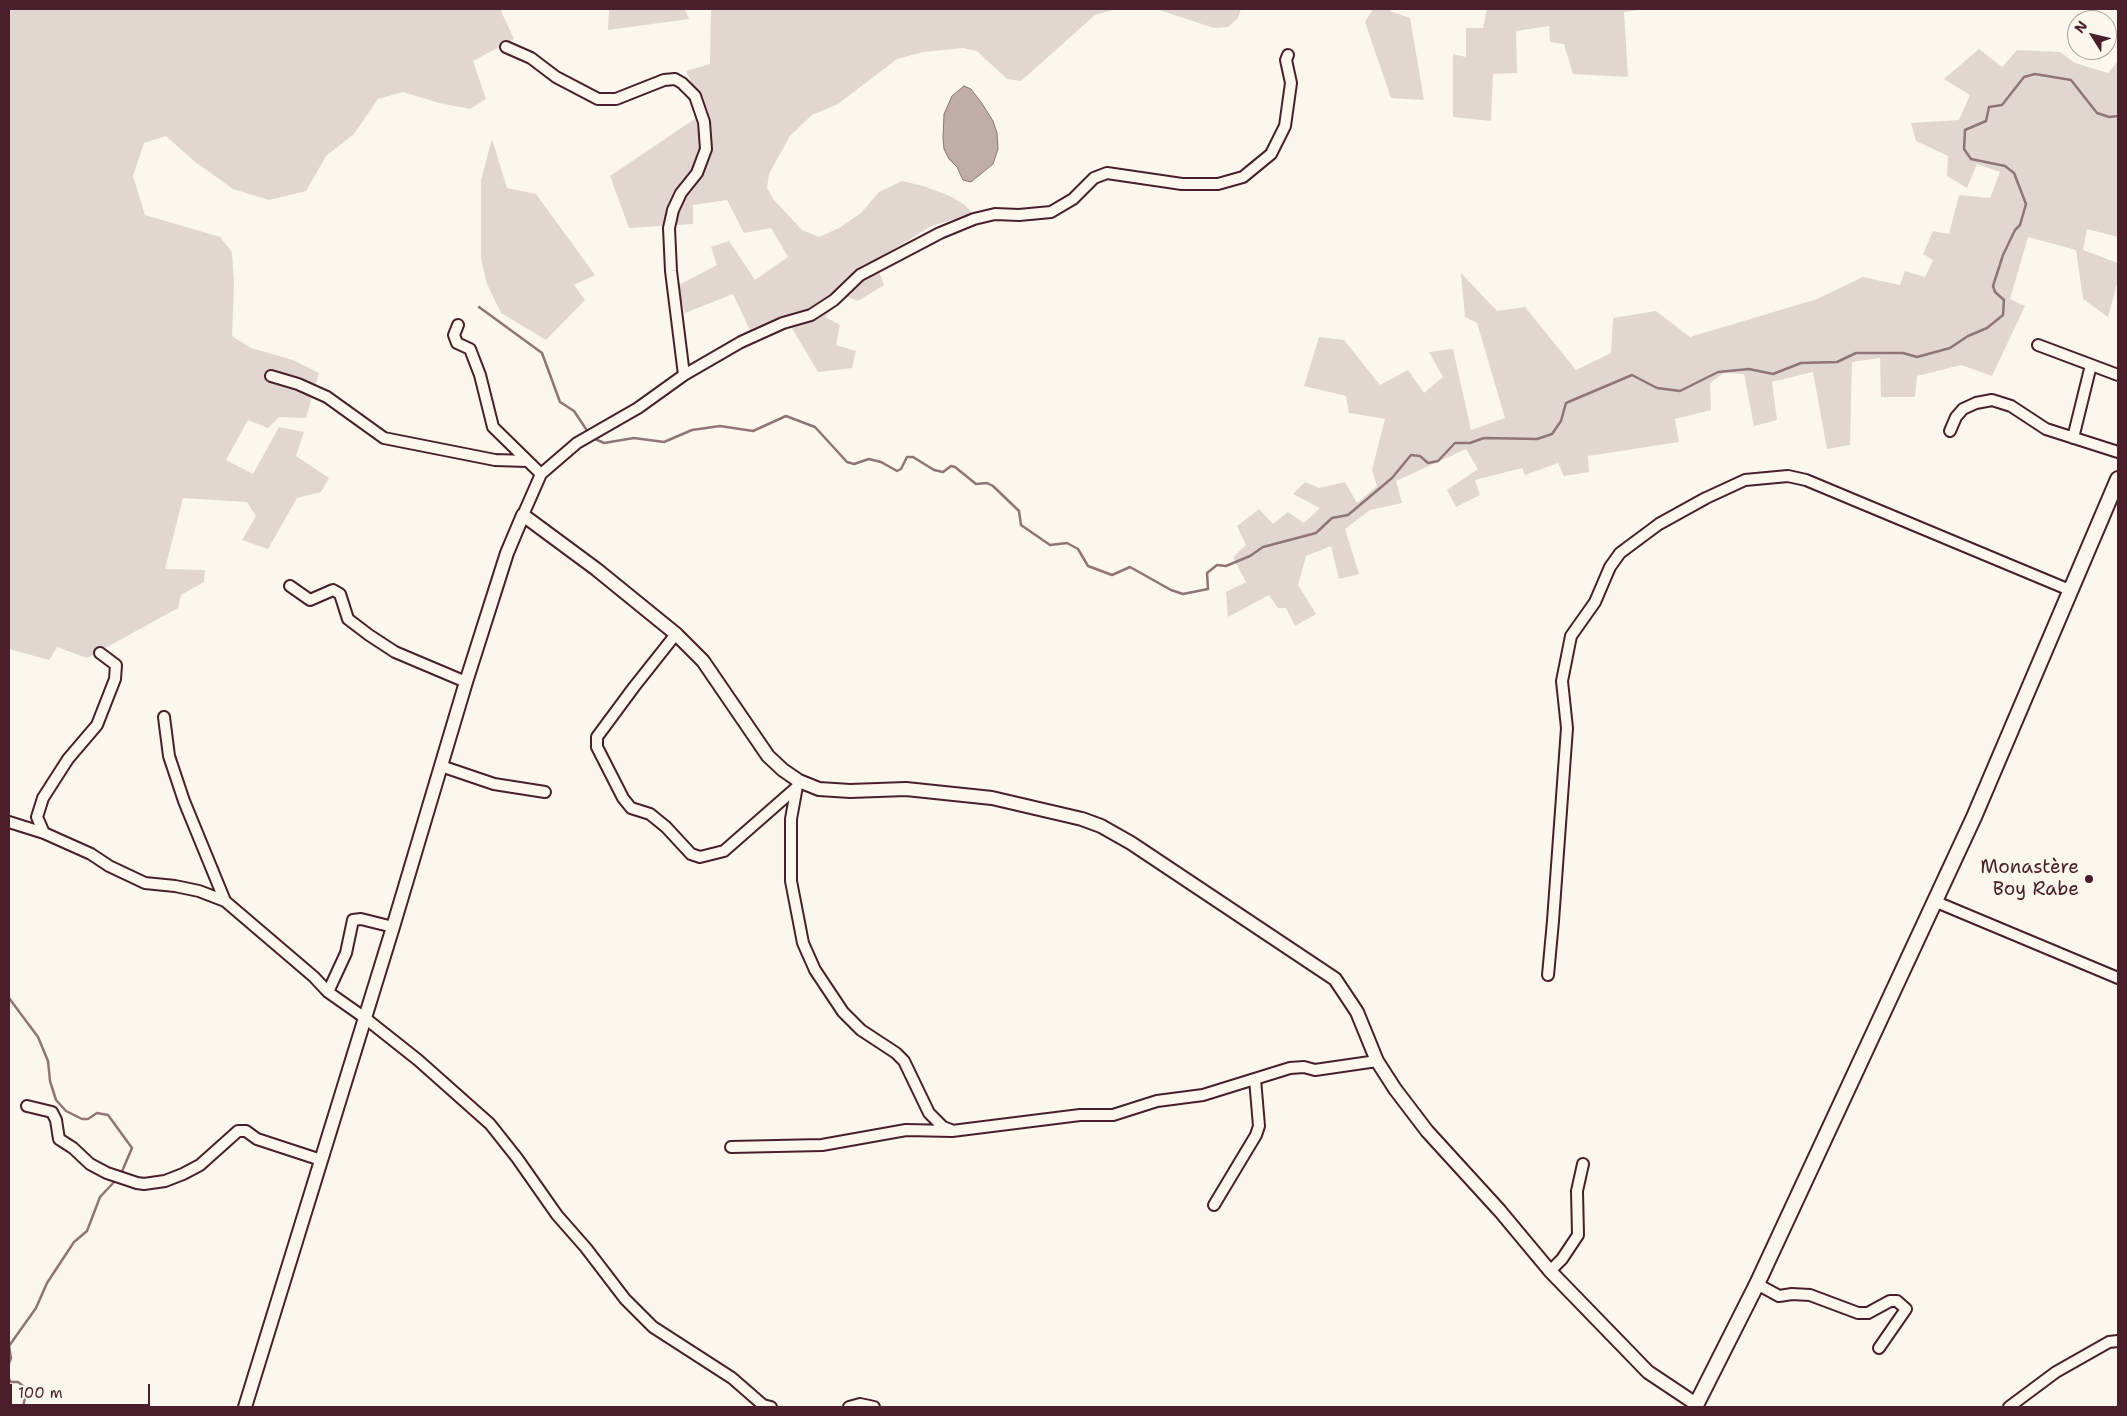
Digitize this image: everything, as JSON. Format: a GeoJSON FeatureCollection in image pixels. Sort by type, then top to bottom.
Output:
{"type":"FeatureCollection","features":[{"type":"Feature","properties":{"kind":"main road"},"geometry":{"type":"LineString","coordinates":[[1697,1406],[1757,1284],[1974,817],[2072,591],[2118,479]]}},
{"type":"Feature","properties":{"kind":"street"},"geometry":{"type":"LineString","coordinates":[[506,47],[531,58],[556,77],[598,100],[616,99],[664,80],[675,79],[695,96],[704,122],[706,149],[697,173],[681,194],[673,210],[669,228],[671,271],[684,375]]}},
{"type":"Feature","properties":{"kind":"street"},"geometry":{"type":"LineString","coordinates":[[245,1407],[393,927],[466,682],[507,553],[541,474],[577,443],[638,408],[684,375],[741,342],[783,323],[811,315],[834,300],[860,275],[940,233],[974,219],[995,214],[1019,215],[1052,212],[1072,198],[1094,178],[1107,172],[1182,184],[1218,184],[1243,177],[1271,154],[1285,126],[1290,83],[1286,60],[1288,55]]}},
{"type":"Feature","properties":{"kind":"street"},"geometry":{"type":"LineString","coordinates":[[458,325],[454,335],[457,343],[470,349],[480,375],[493,427],[541,474]]}},
{"type":"Feature","properties":{"kind":"street"},"geometry":{"type":"LineString","coordinates":[[2038,345],[2118,375]]}},
{"type":"Feature","properties":{"kind":"street"},"geometry":{"type":"LineString","coordinates":[[2073,438],[2091,365]]}},
{"type":"Feature","properties":{"kind":"street"},"geometry":{"type":"LineString","coordinates":[[271,376],[298,384],[327,397],[384,438],[495,460],[527,461]]}},
{"type":"Feature","properties":{"kind":"street"},"geometry":{"type":"LineString","coordinates":[[1950,432],[1956,417],[1963,409],[1976,403],[1992,400],[2011,406],[2039,426],[2118,452]]}},
{"type":"Feature","properties":{"kind":"street"},"geometry":{"type":"LineString","coordinates":[[1548,974],[1554,921],[1567,728],[1562,681],[1571,636],[1595,602],[1610,567],[1620,553],[1651,530],[1706,498],[1745,480],[1788,476],[1806,480],[2072,591]]}},
{"type":"Feature","properties":{"kind":"street"},"geometry":{"type":"LineString","coordinates":[[524,515],[596,569],[676,634],[703,662],[768,756],[798,784],[820,789],[906,789],[992,798],[1082,819],[1101,826],[1131,843],[1334,979],[1357,1012],[1377,1061],[1395,1089],[1427,1131],[1500,1211],[1550,1271],[1648,1372],[1697,1406]]}},
{"type":"Feature","properties":{"kind":"street"},"geometry":{"type":"LineString","coordinates":[[290,586],[310,600],[333,590],[340,594],[348,619],[369,635],[395,652],[466,682]]}},
{"type":"Feature","properties":{"kind":"street"},"geometry":{"type":"LineString","coordinates":[[676,634],[597,737],[597,747],[623,798],[631,808],[650,814],[666,827],[691,854],[700,857],[724,850],[798,784]]}},
{"type":"Feature","properties":{"kind":"street"},"geometry":{"type":"LineString","coordinates":[[44,834],[36,817],[43,798],[68,759],[97,725],[115,679],[116,665],[100,653]]}},
{"type":"Feature","properties":{"kind":"street"},"geometry":{"type":"LineString","coordinates":[[164,718],[169,756],[184,801],[225,901]]}},
{"type":"Feature","properties":{"kind":"street"},"geometry":{"type":"LineString","coordinates":[[441,766],[494,784],[545,792]]}},
{"type":"Feature","properties":{"kind":"street"},"geometry":{"type":"LineString","coordinates":[[798,784],[791,819],[790,882],[804,943],[815,970],[849,1018],[861,1030],[896,1053],[904,1061],[929,1113],[943,1128],[952,1131]]}},
{"type":"Feature","properties":{"kind":"street"},"geometry":{"type":"LineString","coordinates":[[9,822],[44,834],[91,854],[109,866],[146,883],[199,891],[225,901],[314,977],[328,992],[365,1018],[418,1060],[490,1124],[518,1158],[557,1215],[586,1248],[625,1299],[653,1327],[732,1378],[765,1407]]}},
{"type":"Feature","properties":{"kind":"street"},"geometry":{"type":"LineString","coordinates":[[1934,901],[2118,978]]}},
{"type":"Feature","properties":{"kind":"street"},"geometry":{"type":"LineString","coordinates":[[328,992],[346,953],[353,920],[361,919],[393,927]]}},
{"type":"Feature","properties":{"kind":"street"},"geometry":{"type":"LineString","coordinates":[[731,1147],[822,1145],[906,1130],[952,1131],[1080,1116],[1113,1115],[1157,1101],[1203,1095],[1290,1068],[1304,1067],[1315,1070],[1377,1061]]}},
{"type":"Feature","properties":{"kind":"street"},"geometry":{"type":"LineString","coordinates":[[1214,1205],[1256,1135],[1259,1126],[1256,1079]]}},
{"type":"Feature","properties":{"kind":"street"},"geometry":{"type":"LineString","coordinates":[[27,1106],[52,1112],[56,1120],[59,1139],[73,1148],[90,1164],[107,1173],[137,1183],[165,1181],[183,1174],[200,1165],[238,1131],[246,1131],[257,1138],[321,1160]]}},
{"type":"Feature","properties":{"kind":"street"},"geometry":{"type":"LineString","coordinates":[[1550,1271],[1562,1259],[1578,1235],[1577,1192],[1582,1164]]}},
{"type":"Feature","properties":{"kind":"street"},"geometry":{"type":"LineString","coordinates":[[1757,1284],[1779,1296],[1792,1294],[1810,1295],[1858,1313],[1868,1313],[1890,1300],[1897,1301],[1906,1309],[1879,1348]]}},
{"type":"Feature","properties":{"kind":"street"},"geometry":{"type":"LineString","coordinates":[[2009,1407],[2056,1372],[2109,1342],[2118,1341]]}},
{"type":"Feature","properties":{"kind":"street"},"geometry":{"type":"LineString","coordinates":[[850,1407],[860,1404],[874,1407]]}},
{"type":"Feature","properties":{"kind":"shaded area"},"geometry":{"type":"Polygon","coordinates":[[[9,9],[500,9],[514,39],[473,61],[486,99],[470,109],[439,103],[403,92],[378,99],[354,134],[326,156],[306,191],[269,200],[233,189],[194,161],[166,136],[144,143],[133,176],[145,215],[220,237],[232,252],[234,285],[232,336],[251,348],[293,360],[319,373],[306,418],[279,417],[268,428],[248,420],[226,460],[253,474],[279,427],[304,432],[296,456],[329,478],[321,492],[297,498],[268,549],[242,540],[256,516],[247,502],[183,498],[165,569],[205,570],[204,582],[181,595],[178,608],[87,658],[57,647],[49,660],[9,649],[9,9]]]}},
{"type":"Feature","properties":{"kind":"shaded area"},"geometry":{"type":"Polygon","coordinates":[[[609,9],[685,9],[689,19],[608,30],[609,9]]]}},
{"type":"Feature","properties":{"kind":"shaded area"},"geometry":{"type":"Polygon","coordinates":[[[711,9],[1116,9],[1095,15],[1021,81],[1007,79],[977,51],[963,48],[923,52],[897,59],[838,104],[812,115],[790,136],[769,174],[767,188],[774,200],[802,230],[819,237],[839,228],[861,213],[879,192],[902,181],[950,196],[965,205],[973,214],[931,226],[875,261],[884,285],[858,301],[845,296],[825,317],[840,325],[836,345],[856,351],[852,368],[818,372],[786,318],[753,337],[733,294],[685,313],[677,286],[717,265],[711,247],[729,241],[755,280],[788,257],[771,228],[744,233],[727,200],[693,205],[693,224],[629,228],[610,176],[705,112],[686,71],[710,64],[711,9]]]}},
{"type":"Feature","properties":{"kind":"shaded area"},"geometry":{"type":"Polygon","coordinates":[[[1156,9],[1241,9],[1238,18],[1228,27],[1214,28],[1156,9]]]}},
{"type":"Feature","properties":{"kind":"shaded area"},"geometry":{"type":"Polygon","coordinates":[[[1373,9],[1390,9],[1390,11],[1410,18],[1424,100],[1391,98],[1365,22],[1373,9]]]}},
{"type":"Feature","properties":{"kind":"shaded area"},"geometry":{"type":"Polygon","coordinates":[[[1487,9],[1645,9],[1624,12],[1628,77],[1573,74],[1564,44],[1550,42],[1549,26],[1516,31],[1517,73],[1493,74],[1491,121],[1453,117],[1453,54],[1466,57],[1466,28],[1483,28],[1487,9]]]}},
{"type":"Feature","properties":{"kind":"shaded area"},"geometry":{"type":"Polygon","coordinates":[[[1979,49],[2002,67],[2017,50],[2060,52],[2067,57],[2067,60],[2108,73],[2118,61],[2118,237],[2087,229],[2083,250],[2118,263],[2118,280],[2108,317],[2083,299],[2076,250],[2028,237],[2010,299],[2025,306],[1992,376],[1961,365],[1917,376],[1915,397],[1881,397],[1880,358],[1852,362],[1850,445],[1827,449],[1813,372],[1772,382],[1777,420],[1754,426],[1744,374],[1724,373],[1710,383],[1711,410],[1675,419],[1679,442],[1588,456],[1589,472],[1564,476],[1558,463],[1525,475],[1522,468],[1475,480],[1480,495],[1456,507],[1447,490],[1478,469],[1466,449],[1396,481],[1402,503],[1370,510],[1345,529],[1359,574],[1339,579],[1331,546],[1306,556],[1298,585],[1316,614],[1295,626],[1286,608],[1278,608],[1269,595],[1228,617],[1226,592],[1246,582],[1233,557],[1246,545],[1237,526],[1259,509],[1273,524],[1288,512],[1304,523],[1320,508],[1293,494],[1305,482],[1319,488],[1345,482],[1357,503],[1377,486],[1372,470],[1385,419],[1349,413],[1346,396],[1304,386],[1319,337],[1344,340],[1380,385],[1408,370],[1424,393],[1443,377],[1429,352],[1453,349],[1471,430],[1505,418],[1477,323],[1465,317],[1461,273],[1497,311],[1525,307],[1576,370],[1611,353],[1613,318],[1656,311],[1690,337],[1817,299],[1863,277],[1900,285],[1905,271],[1925,277],[1933,260],[1923,254],[1933,231],[1949,234],[1959,195],[1990,198],[2000,172],[1977,164],[1967,188],[1947,176],[1948,156],[1916,141],[1911,123],[1959,120],[1970,95],[1944,79],[1979,49]]]}},
{"type":"Feature","properties":{"kind":"shaded area"},"geometry":{"type":"Polygon","coordinates":[[[964,86],[971,89],[983,105],[993,121],[997,133],[998,149],[993,164],[971,182],[963,180],[957,167],[949,159],[944,149],[943,138],[944,114],[952,96],[964,86]]]}},
{"type":"Feature","properties":{"kind":"shaded area"},"geometry":{"type":"Polygon","coordinates":[[[492,139],[507,188],[536,194],[595,275],[574,285],[585,300],[546,340],[501,313],[487,284],[481,259],[481,180],[492,139]]]}},
{"type":"Feature","properties":{"kind":"waterway"},"geometry":{"type":"LineString","coordinates":[[593,438],[604,443],[634,438],[664,442],[692,430],[720,426],[753,431],[786,416],[815,427],[847,462],[854,464],[869,459],[881,462],[897,471],[901,469],[907,457],[913,457],[934,470],[943,472],[951,466],[955,467],[976,484],[987,483],[993,486],[1019,511],[1021,525],[1050,545],[1067,543],[1078,549],[1088,566],[1112,575],[1130,567],[1171,590],[1183,594],[1208,589],[1207,573],[1217,565],[1226,566],[1250,556],[1263,547],[1316,533],[1332,518],[1348,515],[1392,478],[1411,455],[1420,456],[1428,463],[1438,461],[1455,443],[1470,443],[1484,438],[1537,439],[1552,434],[1561,421],[1566,403],[1632,375],[1657,388],[1680,391],[1718,372],[1749,369],[1773,374],[1801,363],[1837,362],[1856,353],[1903,353],[1917,357],[1950,348],[1968,336],[1987,328],[2003,315],[2004,300],[1995,292],[1993,286],[2003,255],[2015,230],[2020,225],[2026,204],[2014,173],[2005,166],[1971,159],[1964,149],[1965,130],[1986,121],[1989,107],[2002,105],[2024,77],[2035,74],[2071,80],[2097,113],[2109,117],[2118,116]]}},
{"type":"Feature","properties":{"kind":"waterway"},"geometry":{"type":"LineString","coordinates":[[479,307],[542,353],[560,402],[574,411],[586,429]]}},
{"type":"Feature","properties":{"kind":"waterway"},"geometry":{"type":"LineString","coordinates":[[9,998],[38,1037],[48,1061],[50,1081],[56,1100],[66,1111],[82,1119],[88,1119],[97,1113],[108,1115],[132,1148],[120,1176]]}},
{"type":"Feature","properties":{"kind":"waterway"},"geometry":{"type":"LineString","coordinates":[[9,1363],[11,1358],[9,1346],[36,1308],[47,1283],[74,1242],[87,1231],[100,1197],[116,1180]]}},
{"type":"Feature","properties":{"kind":"waterway"},"geometry":{"type":"LineString","coordinates":[[9,1379],[11,1382],[18,1382],[23,1386],[26,1393],[23,1407]]}},
{"type":"Feature","properties":{"kind":"place","name":"Monastère Boy Rabe"},"geometry":{"type":"Point","coordinates":[2089,879]}}]}
